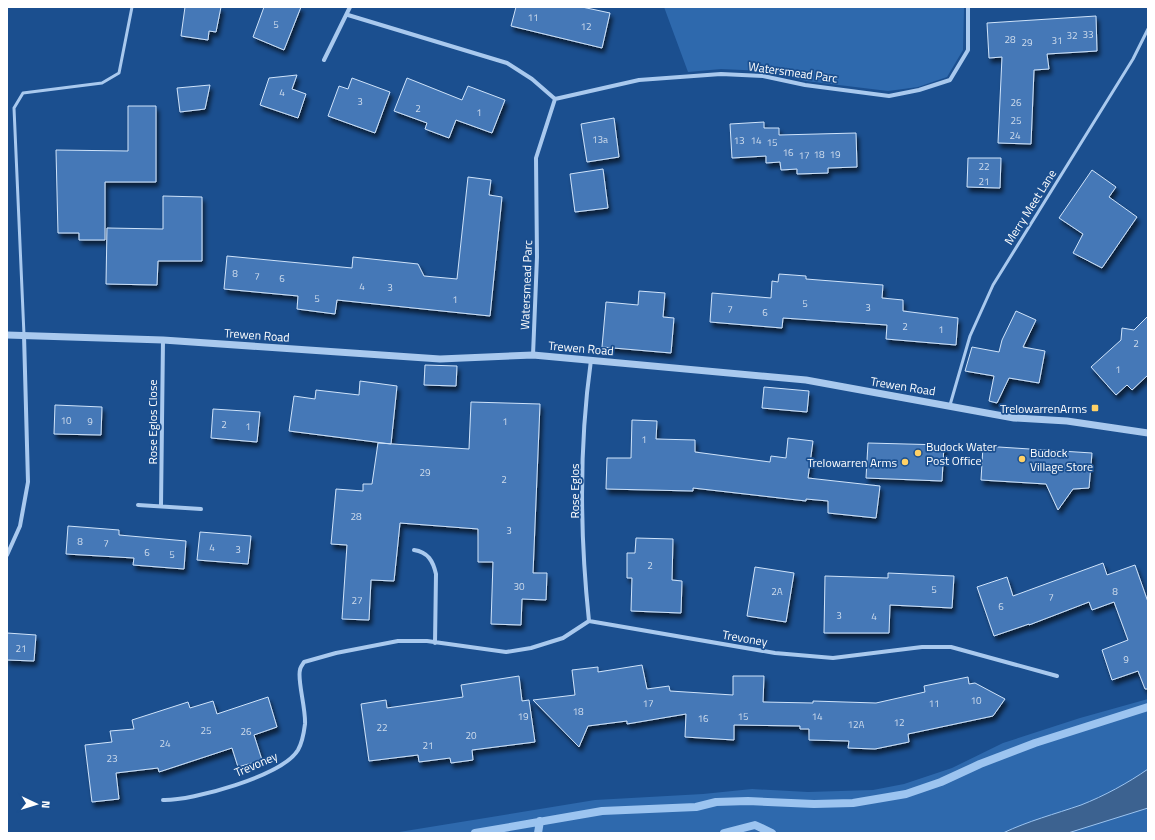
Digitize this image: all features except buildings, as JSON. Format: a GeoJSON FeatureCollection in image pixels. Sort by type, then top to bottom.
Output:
{"type":"FeatureCollection","features":[{"type":"Feature","properties":{"kind":"street"},"geometry":{"type":"LineString","coordinates":[[324,60],[348,15],[350,7]]}},
{"type":"Feature","properties":{"kind":"street","name":"Watersmead Parc"},"geometry":{"type":"LineString","coordinates":[[534,355],[537,257],[536,158],[555,99],[639,80],[721,74],[763,76],[805,84],[889,96],[919,90],[950,80],[968,50],[968,7]]}},
{"type":"Feature","properties":{"kind":"street"},"geometry":{"type":"LineString","coordinates":[[348,15],[507,63],[532,79],[555,99]]}},
{"type":"Feature","properties":{"kind":"street","name":"Trewen Road"},"geometry":{"type":"LineString","coordinates":[[7,335],[24,334],[163,340],[440,359],[534,355],[786,378],[950,405],[1014,418],[1067,421],[1148,433]]}},
{"type":"Feature","properties":{"kind":"street"},"geometry":{"type":"LineString","coordinates":[[7,555],[20,526],[28,482],[24,334]]}},
{"type":"Feature","properties":{"kind":"street","name":"Rose Eglos Close"},"geometry":{"type":"LineString","coordinates":[[161,505],[163,340]]}},
{"type":"Feature","properties":{"kind":"street","name":"Rose Eglos"},"geometry":{"type":"LineString","coordinates":[[589,621],[584,563],[583,489],[585,415],[591,360]]}},
{"type":"Feature","properties":{"kind":"street"},"geometry":{"type":"LineString","coordinates":[[138,505],[161,505],[201,509]]}},
{"type":"Feature","properties":{"kind":"street"},"geometry":{"type":"LineString","coordinates":[[414,550],[421,551],[428,556],[434,564],[436,574],[434,642]]}},
{"type":"Feature","properties":{"kind":"street","name":"Trevoney"},"geometry":{"type":"LineString","coordinates":[[163,800],[188,797],[242,782],[273,771],[286,763],[298,750],[302,737],[306,710],[299,670],[304,662],[336,653],[398,641],[434,642],[506,652],[524,649],[563,638],[589,621],[774,653],[832,658],[922,648],[951,647],[1057,676]]}},
{"type":"Feature","properties":{"kind":"lane"},"geometry":{"type":"LineString","coordinates":[[24,334],[14,108],[23,93],[102,84],[119,74],[132,7]]}},
{"type":"Feature","properties":{"kind":"lane","name":"Merry Meet Lane"},"geometry":{"type":"LineString","coordinates":[[950,405],[970,336],[993,285],[1133,59],[1148,29]]}},
{"type":"Feature","properties":{"kind":"shaded area"},"geometry":{"type":"Polygon","coordinates":[[[664,7],[964,7],[963,50],[947,77],[918,87],[888,91],[806,81],[764,71],[721,69],[688,72],[664,7]]]}},
{"type":"Feature","properties":{"kind":"shaded area"},"geometry":{"type":"Polygon","coordinates":[[[1148,699],[1148,833],[393,833],[595,800],[703,794],[752,789],[808,792],[873,790],[904,784],[952,768],[1003,743],[1080,718],[1148,699]]]}},
{"type":"Feature","properties":{"kind":"shaded area"},"geometry":{"type":"Polygon","coordinates":[[[1148,769],[1148,808],[1068,833],[1003,833],[1032,821],[1081,805],[1116,789],[1148,769]]]}},
{"type":"Feature","properties":{"kind":"waterway"},"geometry":{"type":"LineString","coordinates":[[475,833],[602,811],[696,807],[716,802],[748,801],[814,804],[853,803],[906,794],[941,782],[980,764],[1035,743],[1148,707]]}},
{"type":"Feature","properties":{"kind":"waterway"},"geometry":{"type":"LineString","coordinates":[[538,833],[540,821]]}},
{"type":"Feature","properties":{"kind":"waterway"},"geometry":{"type":"LineString","coordinates":[[724,833],[755,825],[772,833]]}},
{"type":"Feature","properties":{"kind":"place","name":"TrelowarrenArms"},"geometry":{"type":"Point","coordinates":[1095,408]}},
{"type":"Feature","properties":{"kind":"place","name":"Budock Water Post Office"},"geometry":{"type":"Point","coordinates":[918,453]}},
{"type":"Feature","properties":{"kind":"place","name":"Budock Village Store"},"geometry":{"type":"Point","coordinates":[1022,459]}},
{"type":"Feature","properties":{"kind":"place","name":"Trelowarren Arms"},"geometry":{"type":"Point","coordinates":[905,462]}}]}
